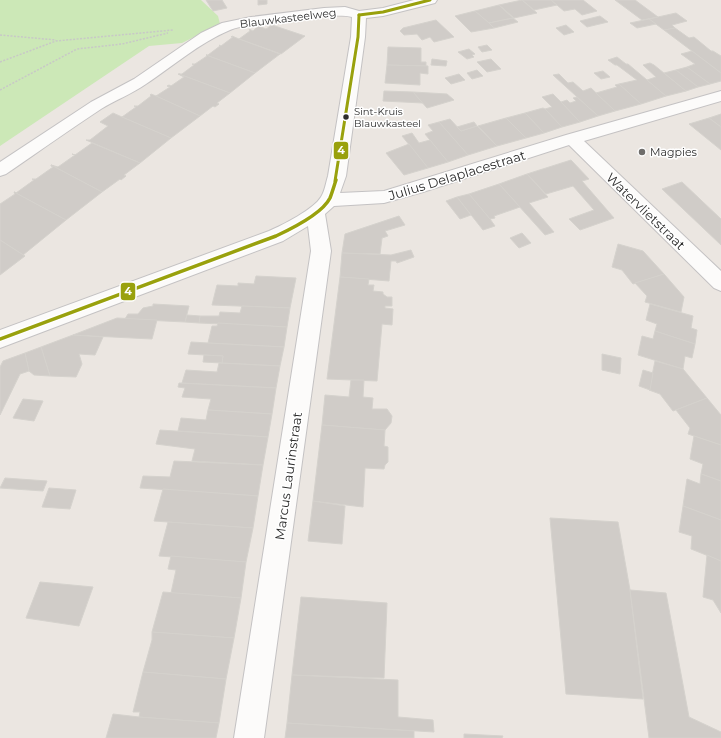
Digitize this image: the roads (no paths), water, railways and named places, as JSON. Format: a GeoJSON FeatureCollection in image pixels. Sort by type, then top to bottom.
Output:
{"type":"FeatureCollection","features":[{"type":"Feature","properties":{"kind":"street","name":"Blauwkasteelweg"},"geometry":{"type":"LineString","coordinates":[[0,170],[97,105],[139,82],[206,36],[227,26],[250,21],[324,12],[345,11],[359,15],[383,12],[430,0]]}},
{"type":"Feature","properties":{"kind":"street"},"geometry":{"type":"LineString","coordinates":[[0,339],[276,236],[297,226],[322,207],[337,176],[358,37],[359,15]]}},
{"type":"Feature","properties":{"kind":"street","name":"Julius Delaplacestraat"},"geometry":{"type":"LineString","coordinates":[[322,207],[384,197],[417,188],[572,139],[721,96]]}},
{"type":"Feature","properties":{"kind":"street","name":"Watervlietstraat"},"geometry":{"type":"LineString","coordinates":[[572,139],[721,283]]}},
{"type":"Feature","properties":{"kind":"street","name":"Marcus Laurinstraat"},"geometry":{"type":"LineString","coordinates":[[249,738],[321,251],[322,207]]}},
{"type":"Feature","properties":{"kind":"place","name":"Sint-Kruis Blauwkasteel"},"geometry":{"type":"Point","coordinates":[346,117]}},
{"type":"Feature","properties":{"kind":"place","name":"Magpies"},"geometry":{"type":"Point","coordinates":[642,152]}}]}
